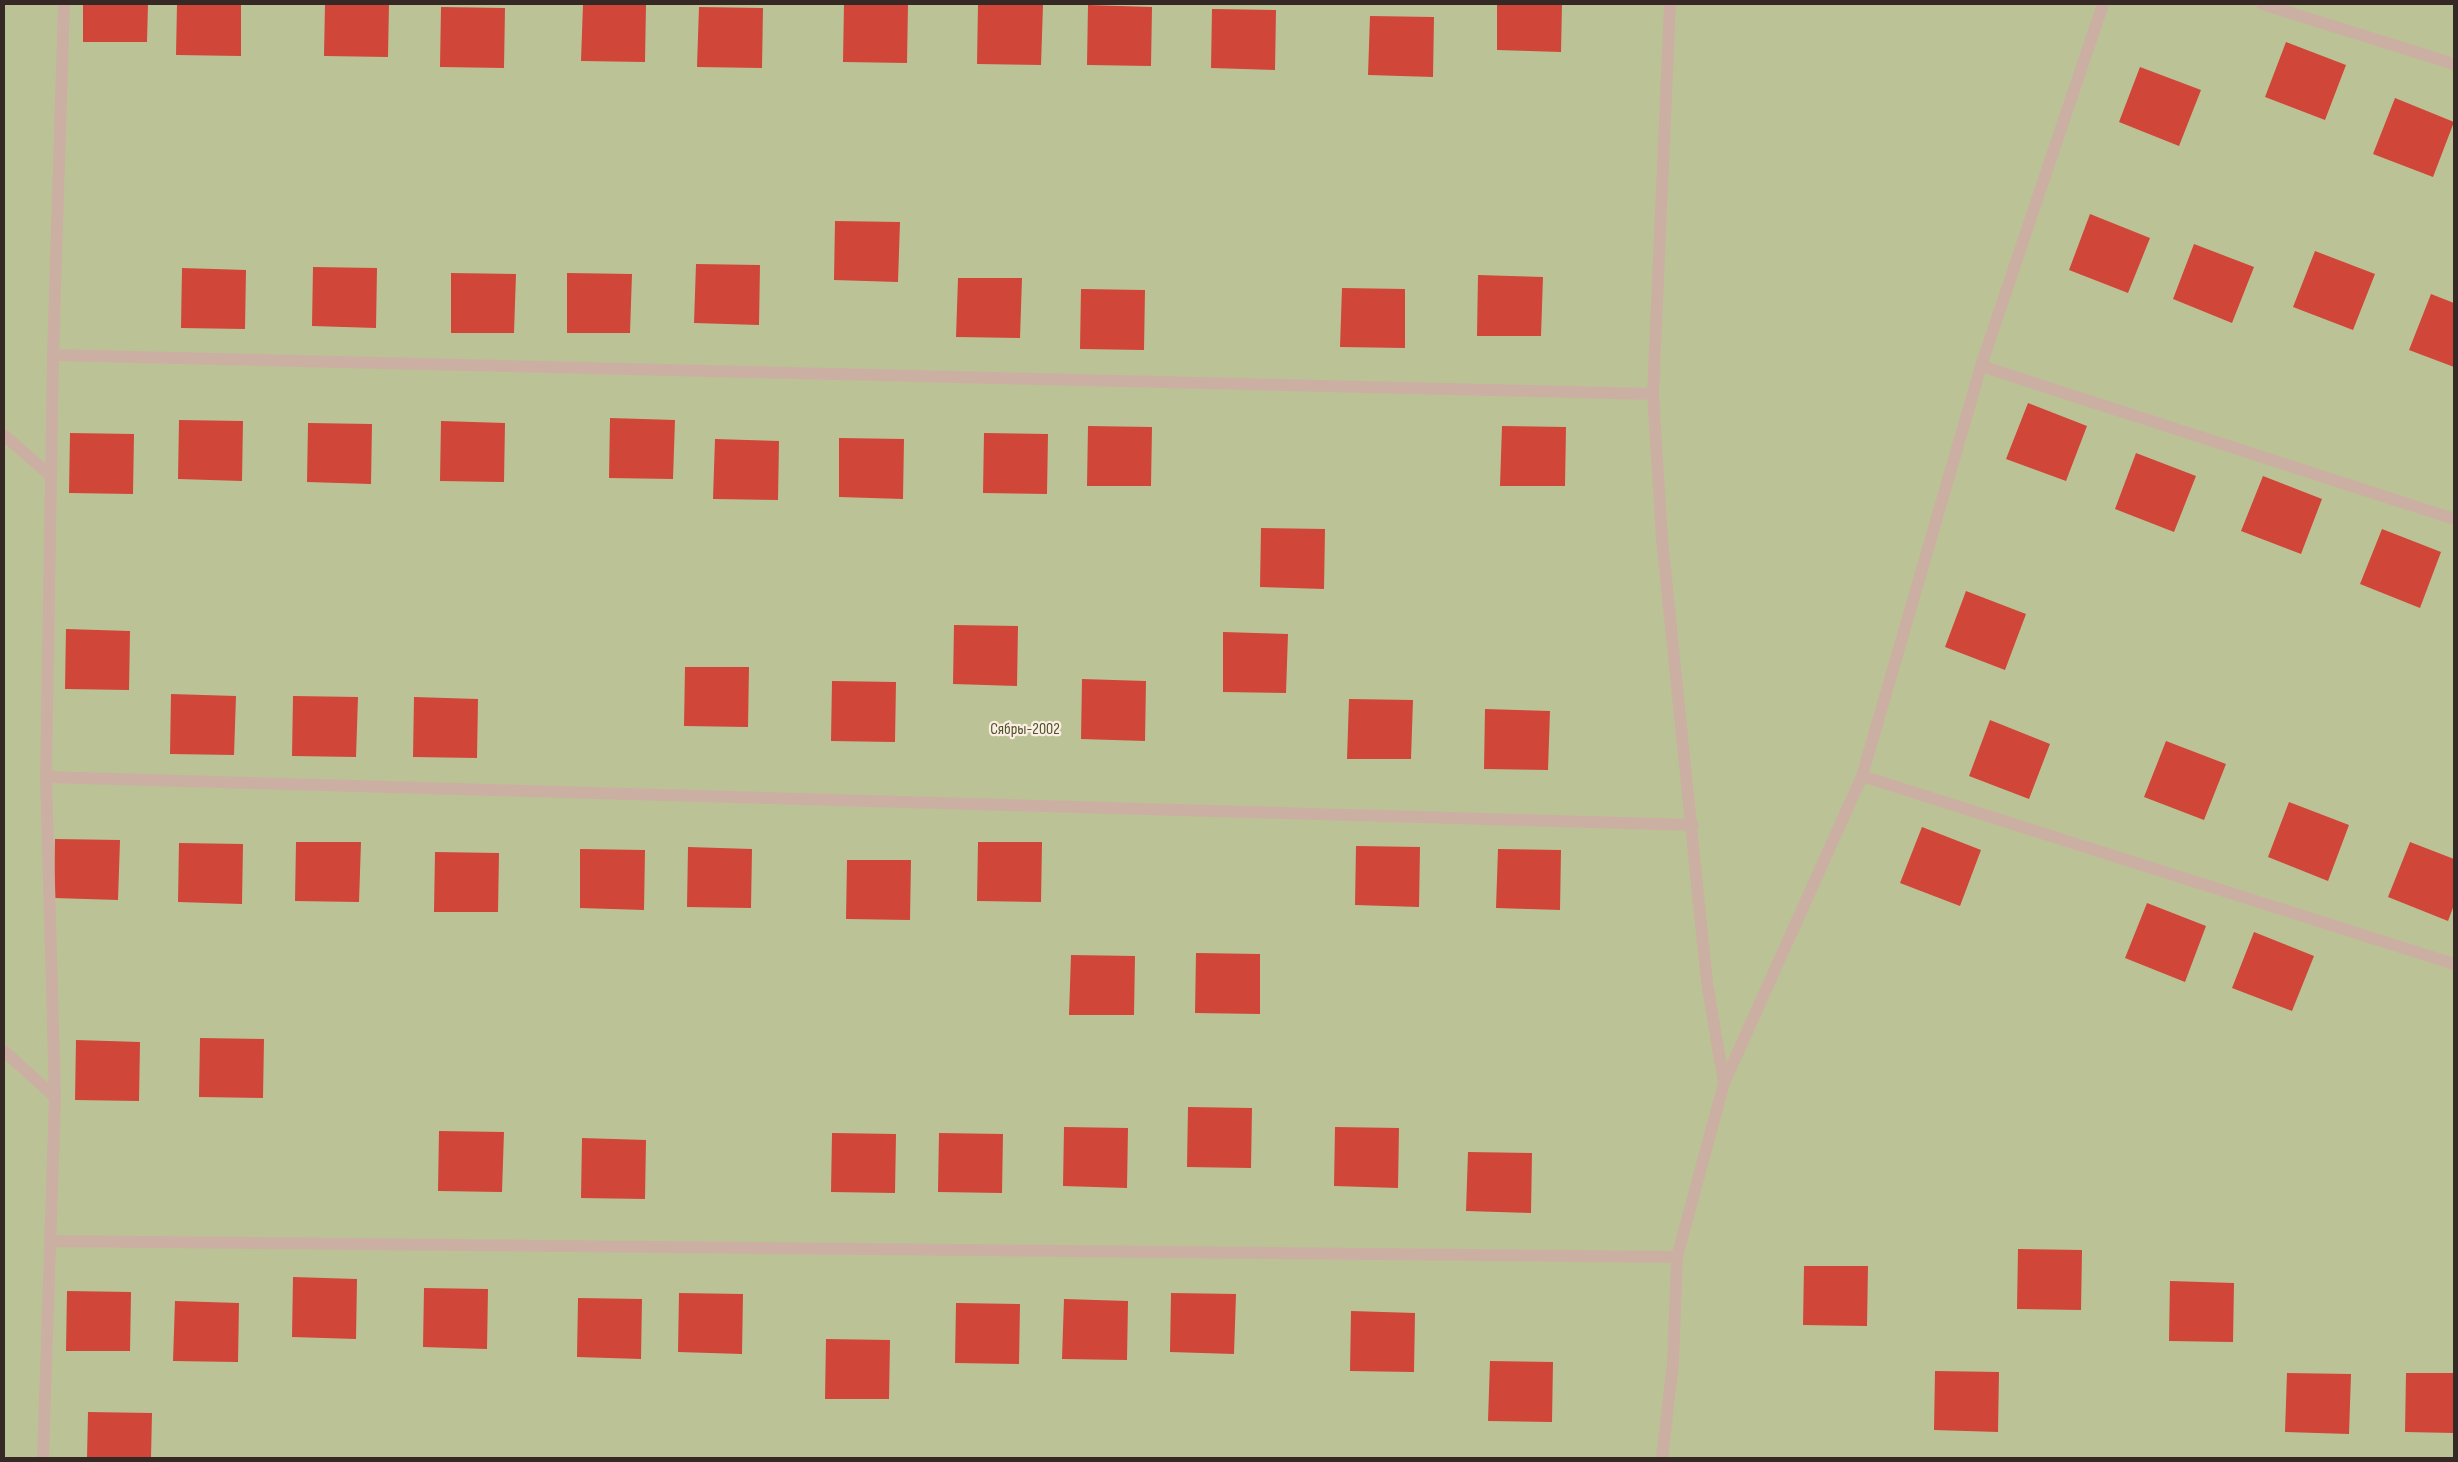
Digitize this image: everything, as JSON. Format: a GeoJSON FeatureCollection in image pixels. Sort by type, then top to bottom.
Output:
{"type":"FeatureCollection","features":[{"type":"Feature","properties":{"kind":"lane"},"geometry":{"type":"LineString","coordinates":[[43,1458],[55,1097],[46,777],[53,355],[64,4]]}},
{"type":"Feature","properties":{"kind":"lane"},"geometry":{"type":"LineString","coordinates":[[1670,4],[1653,394],[1662,539],[1693,824],[1707,982],[1724,1083]]}},
{"type":"Feature","properties":{"kind":"lane"},"geometry":{"type":"LineString","coordinates":[[1662,1458],[1673,1363],[1677,1257],[1724,1083],[1862,776],[1981,366],[2103,4]]}},
{"type":"Feature","properties":{"kind":"lane"},"geometry":{"type":"LineString","coordinates":[[2262,4],[2454,64]]}},
{"type":"Feature","properties":{"kind":"lane"},"geometry":{"type":"LineString","coordinates":[[53,355],[1653,394]]}},
{"type":"Feature","properties":{"kind":"lane"},"geometry":{"type":"LineString","coordinates":[[1981,366],[2454,519]]}},
{"type":"Feature","properties":{"kind":"lane"},"geometry":{"type":"LineString","coordinates":[[4,435],[51,476]]}},
{"type":"Feature","properties":{"kind":"lane"},"geometry":{"type":"LineString","coordinates":[[1862,776],[2454,964]]}},
{"type":"Feature","properties":{"kind":"lane"},"geometry":{"type":"LineString","coordinates":[[46,777],[1693,824]]}},
{"type":"Feature","properties":{"kind":"lane"},"geometry":{"type":"LineString","coordinates":[[4,1050],[55,1097]]}},
{"type":"Feature","properties":{"kind":"lane"},"geometry":{"type":"LineString","coordinates":[[51,1241],[1677,1257]]}},
{"type":"Feature","properties":{"kind":"green space","name":"Сябры-2002"},"geometry":{"type":"Polygon","coordinates":[[[4,4],[2454,4],[2454,1458],[4,1458],[4,4]]]}},
{"type":"Feature","properties":{"kind":"building"},"geometry":{"type":"Polygon","coordinates":[[[83,4],[148,4],[147,42],[83,42],[83,4]]]}},
{"type":"Feature","properties":{"kind":"building"},"geometry":{"type":"Polygon","coordinates":[[[177,4],[241,4],[241,56],[176,55],[177,4]]]}},
{"type":"Feature","properties":{"kind":"building"},"geometry":{"type":"Polygon","coordinates":[[[325,4],[389,4],[388,57],[324,56],[325,4]]]}},
{"type":"Feature","properties":{"kind":"building"},"geometry":{"type":"Polygon","coordinates":[[[583,4],[646,4],[645,62],[581,61],[583,4]]]}},
{"type":"Feature","properties":{"kind":"building"},"geometry":{"type":"Polygon","coordinates":[[[844,4],[908,4],[907,63],[843,62],[844,4]]]}},
{"type":"Feature","properties":{"kind":"building"},"geometry":{"type":"Polygon","coordinates":[[[978,4],[1043,5],[1041,65],[977,64],[978,4]]]}},
{"type":"Feature","properties":{"kind":"building"},"geometry":{"type":"Polygon","coordinates":[[[1497,4],[1562,4],[1561,52],[1497,50],[1497,4]]]}},
{"type":"Feature","properties":{"kind":"building"},"geometry":{"type":"Polygon","coordinates":[[[1088,5],[1152,7],[1151,66],[1087,65],[1088,5]]]}},
{"type":"Feature","properties":{"kind":"building"},"geometry":{"type":"Polygon","coordinates":[[[441,7],[505,8],[504,68],[440,67],[441,7]]]}},
{"type":"Feature","properties":{"kind":"building"},"geometry":{"type":"Polygon","coordinates":[[[699,7],[763,8],[762,68],[697,67],[699,7]]]}},
{"type":"Feature","properties":{"kind":"building"},"geometry":{"type":"Polygon","coordinates":[[[1212,9],[1276,10],[1275,70],[1211,68],[1212,9]]]}},
{"type":"Feature","properties":{"kind":"building"},"geometry":{"type":"Polygon","coordinates":[[[1370,16],[1434,17],[1433,77],[1368,75],[1370,16]]]}},
{"type":"Feature","properties":{"kind":"building"},"geometry":{"type":"Polygon","coordinates":[[[2286,42],[2346,65],[2325,120],[2265,97],[2286,42]]]}},
{"type":"Feature","properties":{"kind":"building"},"geometry":{"type":"Polygon","coordinates":[[[2140,67],[2201,90],[2179,146],[2119,122],[2140,67]]]}},
{"type":"Feature","properties":{"kind":"building"},"geometry":{"type":"Polygon","coordinates":[[[2395,98],[2454,122],[2433,177],[2373,154],[2395,98]]]}},
{"type":"Feature","properties":{"kind":"building"},"geometry":{"type":"Polygon","coordinates":[[[2090,214],[2150,238],[2128,293],[2069,270],[2090,214]]]}},
{"type":"Feature","properties":{"kind":"building"},"geometry":{"type":"Polygon","coordinates":[[[835,221],[900,222],[898,282],[834,280],[835,221]]]}},
{"type":"Feature","properties":{"kind":"building"},"geometry":{"type":"Polygon","coordinates":[[[2194,244],[2254,267],[2232,323],[2173,299],[2194,244]]]}},
{"type":"Feature","properties":{"kind":"building"},"geometry":{"type":"Polygon","coordinates":[[[2315,251],[2375,274],[2353,330],[2293,307],[2315,251]]]}},
{"type":"Feature","properties":{"kind":"building"},"geometry":{"type":"Polygon","coordinates":[[[696,264],[760,265],[759,325],[694,323],[696,264]]]}},
{"type":"Feature","properties":{"kind":"building"},"geometry":{"type":"Polygon","coordinates":[[[313,267],[377,268],[376,328],[312,326],[313,267]]]}},
{"type":"Feature","properties":{"kind":"building"},"geometry":{"type":"Polygon","coordinates":[[[182,268],[246,270],[245,329],[181,328],[182,268]]]}},
{"type":"Feature","properties":{"kind":"building"},"geometry":{"type":"Polygon","coordinates":[[[451,273],[516,274],[514,333],[451,333],[451,273]]]}},
{"type":"Feature","properties":{"kind":"building"},"geometry":{"type":"Polygon","coordinates":[[[567,273],[632,274],[630,333],[567,333],[567,273]]]}},
{"type":"Feature","properties":{"kind":"building"},"geometry":{"type":"Polygon","coordinates":[[[1478,275],[1543,277],[1541,336],[1477,336],[1478,275]]]}},
{"type":"Feature","properties":{"kind":"building"},"geometry":{"type":"Polygon","coordinates":[[[958,278],[1022,278],[1020,338],[956,337],[958,278]]]}},
{"type":"Feature","properties":{"kind":"building"},"geometry":{"type":"Polygon","coordinates":[[[1342,288],[1405,289],[1405,348],[1340,347],[1342,288]]]}},
{"type":"Feature","properties":{"kind":"building"},"geometry":{"type":"Polygon","coordinates":[[[1081,289],[1145,290],[1144,350],[1080,349],[1081,289]]]}},
{"type":"Feature","properties":{"kind":"building"},"geometry":{"type":"Polygon","coordinates":[[[2431,294],[2454,303],[2454,367],[2409,350],[2431,294]]]}},
{"type":"Feature","properties":{"kind":"building"},"geometry":{"type":"Polygon","coordinates":[[[2028,403],[2087,426],[2066,481],[2006,459],[2028,403]]]}},
{"type":"Feature","properties":{"kind":"building"},"geometry":{"type":"Polygon","coordinates":[[[610,418],[675,420],[673,479],[609,478],[610,418]]]}},
{"type":"Feature","properties":{"kind":"building"},"geometry":{"type":"Polygon","coordinates":[[[179,420],[243,421],[242,481],[178,479],[179,420]]]}},
{"type":"Feature","properties":{"kind":"building"},"geometry":{"type":"Polygon","coordinates":[[[441,421],[505,423],[504,482],[440,481],[441,421]]]}},
{"type":"Feature","properties":{"kind":"building"},"geometry":{"type":"Polygon","coordinates":[[[308,423],[372,424],[371,484],[307,482],[308,423]]]}},
{"type":"Feature","properties":{"kind":"building"},"geometry":{"type":"Polygon","coordinates":[[[1088,426],[1152,427],[1151,486],[1087,486],[1088,426]]]}},
{"type":"Feature","properties":{"kind":"building"},"geometry":{"type":"Polygon","coordinates":[[[1502,426],[1566,427],[1565,486],[1500,486],[1502,426]]]}},
{"type":"Feature","properties":{"kind":"building"},"geometry":{"type":"Polygon","coordinates":[[[70,433],[134,434],[133,494],[69,493],[70,433]]]}},
{"type":"Feature","properties":{"kind":"building"},"geometry":{"type":"Polygon","coordinates":[[[984,433],[1048,434],[1047,494],[983,493],[984,433]]]}},
{"type":"Feature","properties":{"kind":"building"},"geometry":{"type":"Polygon","coordinates":[[[839,438],[904,439],[903,499],[839,497],[839,438]]]}},
{"type":"Feature","properties":{"kind":"building"},"geometry":{"type":"Polygon","coordinates":[[[715,439],[779,441],[778,500],[713,499],[715,439]]]}},
{"type":"Feature","properties":{"kind":"building"},"geometry":{"type":"Polygon","coordinates":[[[2136,453],[2196,476],[2174,532],[2115,509],[2136,453]]]}},
{"type":"Feature","properties":{"kind":"building"},"geometry":{"type":"Polygon","coordinates":[[[2263,476],[2322,499],[2301,554],[2241,531],[2263,476]]]}},
{"type":"Feature","properties":{"kind":"building"},"geometry":{"type":"Polygon","coordinates":[[[1261,528],[1325,529],[1324,589],[1260,587],[1261,528]]]}},
{"type":"Feature","properties":{"kind":"building"},"geometry":{"type":"Polygon","coordinates":[[[2382,529],[2441,552],[2420,608],[2360,584],[2382,529]]]}},
{"type":"Feature","properties":{"kind":"building"},"geometry":{"type":"Polygon","coordinates":[[[1966,591],[2026,614],[2005,670],[1945,647],[1966,591]]]}},
{"type":"Feature","properties":{"kind":"building"},"geometry":{"type":"Polygon","coordinates":[[[954,625],[1018,626],[1017,686],[953,684],[954,625]]]}},
{"type":"Feature","properties":{"kind":"building"},"geometry":{"type":"Polygon","coordinates":[[[66,629],[130,631],[129,690],[65,689],[66,629]]]}},
{"type":"Feature","properties":{"kind":"building"},"geometry":{"type":"Polygon","coordinates":[[[1223,632],[1288,634],[1286,693],[1223,692],[1223,632]]]}},
{"type":"Feature","properties":{"kind":"building"},"geometry":{"type":"Polygon","coordinates":[[[685,667],[749,667],[748,727],[684,726],[685,667]]]}},
{"type":"Feature","properties":{"kind":"building"},"geometry":{"type":"Polygon","coordinates":[[[1082,679],[1146,681],[1145,741],[1081,739],[1082,679]]]}},
{"type":"Feature","properties":{"kind":"building"},"geometry":{"type":"Polygon","coordinates":[[[832,681],[896,682],[895,742],[831,741],[832,681]]]}},
{"type":"Feature","properties":{"kind":"building"},"geometry":{"type":"Polygon","coordinates":[[[171,694],[236,696],[234,755],[170,754],[171,694]]]}},
{"type":"Feature","properties":{"kind":"building"},"geometry":{"type":"Polygon","coordinates":[[[293,696],[358,697],[356,757],[292,756],[293,696]]]}},
{"type":"Feature","properties":{"kind":"building"},"geometry":{"type":"Polygon","coordinates":[[[414,697],[478,699],[477,758],[413,757],[414,697]]]}},
{"type":"Feature","properties":{"kind":"building"},"geometry":{"type":"Polygon","coordinates":[[[1349,699],[1413,700],[1411,759],[1347,759],[1349,699]]]}},
{"type":"Feature","properties":{"kind":"building"},"geometry":{"type":"Polygon","coordinates":[[[1485,709],[1550,711],[1548,770],[1484,769],[1485,709]]]}},
{"type":"Feature","properties":{"kind":"building"},"geometry":{"type":"Polygon","coordinates":[[[1990,720],[2050,744],[2029,799],[1969,776],[1990,720]]]}},
{"type":"Feature","properties":{"kind":"building"},"geometry":{"type":"Polygon","coordinates":[[[2166,741],[2226,764],[2204,820],[2144,797],[2166,741]]]}},
{"type":"Feature","properties":{"kind":"building"},"geometry":{"type":"Polygon","coordinates":[[[2289,802],[2349,825],[2328,881],[2268,857],[2289,802]]]}},
{"type":"Feature","properties":{"kind":"building"},"geometry":{"type":"Polygon","coordinates":[[[1922,827],[1981,850],[1960,906],[1900,883],[1922,827]]]}},
{"type":"Feature","properties":{"kind":"building"},"geometry":{"type":"Polygon","coordinates":[[[55,839],[120,840],[118,900],[54,898],[55,839]]]}},
{"type":"Feature","properties":{"kind":"building"},"geometry":{"type":"Polygon","coordinates":[[[296,842],[361,842],[359,902],[295,901],[296,842]]]}},
{"type":"Feature","properties":{"kind":"building"},"geometry":{"type":"Polygon","coordinates":[[[978,842],[1042,842],[1041,902],[977,901],[978,842]]]}},
{"type":"Feature","properties":{"kind":"building"},"geometry":{"type":"Polygon","coordinates":[[[2410,842],[2454,859],[2454,905],[2448,921],[2388,897],[2410,842]]]}},
{"type":"Feature","properties":{"kind":"building"},"geometry":{"type":"Polygon","coordinates":[[[179,843],[243,844],[242,904],[178,902],[179,843]]]}},
{"type":"Feature","properties":{"kind":"building"},"geometry":{"type":"Polygon","coordinates":[[[1356,846],[1420,847],[1419,907],[1355,905],[1356,846]]]}},
{"type":"Feature","properties":{"kind":"building"},"geometry":{"type":"Polygon","coordinates":[[[688,847],[752,849],[751,908],[687,907],[688,847]]]}},
{"type":"Feature","properties":{"kind":"building"},"geometry":{"type":"Polygon","coordinates":[[[580,849],[645,850],[644,910],[580,908],[580,849]]]}},
{"type":"Feature","properties":{"kind":"building"},"geometry":{"type":"Polygon","coordinates":[[[1498,849],[1561,850],[1560,910],[1496,908],[1498,849]]]}},
{"type":"Feature","properties":{"kind":"building"},"geometry":{"type":"Polygon","coordinates":[[[435,852],[499,853],[498,912],[434,912],[435,852]]]}},
{"type":"Feature","properties":{"kind":"building"},"geometry":{"type":"Polygon","coordinates":[[[847,860],[911,860],[910,920],[846,919],[847,860]]]}},
{"type":"Feature","properties":{"kind":"building"},"geometry":{"type":"Polygon","coordinates":[[[2147,903],[2206,926],[2185,982],[2125,958],[2147,903]]]}},
{"type":"Feature","properties":{"kind":"building"},"geometry":{"type":"Polygon","coordinates":[[[2254,932],[2314,956],[2292,1011],[2232,988],[2254,932]]]}},
{"type":"Feature","properties":{"kind":"building"},"geometry":{"type":"Polygon","coordinates":[[[1196,953],[1260,954],[1260,1014],[1195,1013],[1196,953]]]}},
{"type":"Feature","properties":{"kind":"building"},"geometry":{"type":"Polygon","coordinates":[[[1071,955],[1135,956],[1134,1015],[1069,1015],[1071,955]]]}},
{"type":"Feature","properties":{"kind":"building"},"geometry":{"type":"Polygon","coordinates":[[[200,1038],[264,1039],[263,1098],[199,1097],[200,1038]]]}},
{"type":"Feature","properties":{"kind":"building"},"geometry":{"type":"Polygon","coordinates":[[[76,1040],[140,1042],[139,1101],[75,1100],[76,1040]]]}},
{"type":"Feature","properties":{"kind":"building"},"geometry":{"type":"Polygon","coordinates":[[[1188,1107],[1252,1108],[1251,1168],[1187,1167],[1188,1107]]]}},
{"type":"Feature","properties":{"kind":"building"},"geometry":{"type":"Polygon","coordinates":[[[1064,1127],[1128,1128],[1127,1188],[1063,1186],[1064,1127]]]}},
{"type":"Feature","properties":{"kind":"building"},"geometry":{"type":"Polygon","coordinates":[[[1335,1127],[1399,1128],[1398,1188],[1334,1186],[1335,1127]]]}},
{"type":"Feature","properties":{"kind":"building"},"geometry":{"type":"Polygon","coordinates":[[[439,1131],[504,1132],[502,1192],[438,1191],[439,1131]]]}},
{"type":"Feature","properties":{"kind":"building"},"geometry":{"type":"Polygon","coordinates":[[[832,1133],[896,1134],[895,1193],[831,1192],[832,1133]]]}},
{"type":"Feature","properties":{"kind":"building"},"geometry":{"type":"Polygon","coordinates":[[[939,1133],[1003,1134],[1002,1193],[938,1192],[939,1133]]]}},
{"type":"Feature","properties":{"kind":"building"},"geometry":{"type":"Polygon","coordinates":[[[582,1138],[646,1140],[645,1199],[581,1198],[582,1138]]]}},
{"type":"Feature","properties":{"kind":"building"},"geometry":{"type":"Polygon","coordinates":[[[1468,1152],[1532,1153],[1531,1213],[1466,1211],[1468,1152]]]}},
{"type":"Feature","properties":{"kind":"building"},"geometry":{"type":"Polygon","coordinates":[[[2018,1249],[2082,1250],[2081,1310],[2017,1309],[2018,1249]]]}},
{"type":"Feature","properties":{"kind":"building"},"geometry":{"type":"Polygon","coordinates":[[[1804,1266],[1868,1266],[1867,1326],[1803,1325],[1804,1266]]]}},
{"type":"Feature","properties":{"kind":"building"},"geometry":{"type":"Polygon","coordinates":[[[293,1277],[357,1279],[356,1339],[292,1337],[293,1277]]]}},
{"type":"Feature","properties":{"kind":"building"},"geometry":{"type":"Polygon","coordinates":[[[2170,1281],[2234,1283],[2233,1342],[2169,1341],[2170,1281]]]}},
{"type":"Feature","properties":{"kind":"building"},"geometry":{"type":"Polygon","coordinates":[[[424,1288],[488,1289],[487,1349],[423,1347],[424,1288]]]}},
{"type":"Feature","properties":{"kind":"building"},"geometry":{"type":"Polygon","coordinates":[[[67,1291],[131,1292],[130,1351],[66,1351],[67,1291]]]}},
{"type":"Feature","properties":{"kind":"building"},"geometry":{"type":"Polygon","coordinates":[[[679,1293],[743,1294],[742,1354],[678,1352],[679,1293]]]}},
{"type":"Feature","properties":{"kind":"building"},"geometry":{"type":"Polygon","coordinates":[[[1171,1293],[1236,1294],[1234,1354],[1170,1352],[1171,1293]]]}},
{"type":"Feature","properties":{"kind":"building"},"geometry":{"type":"Polygon","coordinates":[[[578,1298],[642,1299],[641,1359],[577,1357],[578,1298]]]}},
{"type":"Feature","properties":{"kind":"building"},"geometry":{"type":"Polygon","coordinates":[[[1064,1299],[1128,1301],[1127,1360],[1062,1359],[1064,1299]]]}},
{"type":"Feature","properties":{"kind":"building"},"geometry":{"type":"Polygon","coordinates":[[[175,1301],[239,1303],[238,1362],[173,1361],[175,1301]]]}},
{"type":"Feature","properties":{"kind":"building"},"geometry":{"type":"Polygon","coordinates":[[[956,1303],[1020,1304],[1019,1364],[955,1363],[956,1303]]]}},
{"type":"Feature","properties":{"kind":"building"},"geometry":{"type":"Polygon","coordinates":[[[1351,1311],[1415,1313],[1414,1372],[1350,1371],[1351,1311]]]}},
{"type":"Feature","properties":{"kind":"building"},"geometry":{"type":"Polygon","coordinates":[[[826,1339],[890,1340],[889,1399],[825,1399],[826,1339]]]}},
{"type":"Feature","properties":{"kind":"building"},"geometry":{"type":"Polygon","coordinates":[[[1490,1361],[1553,1362],[1552,1422],[1488,1421],[1490,1361]]]}},
{"type":"Feature","properties":{"kind":"building"},"geometry":{"type":"Polygon","coordinates":[[[1935,1371],[1999,1372],[1998,1432],[1934,1430],[1935,1371]]]}},
{"type":"Feature","properties":{"kind":"building"},"geometry":{"type":"Polygon","coordinates":[[[2287,1373],[2351,1374],[2349,1434],[2285,1432],[2287,1373]]]}},
{"type":"Feature","properties":{"kind":"building"},"geometry":{"type":"Polygon","coordinates":[[[2406,1373],[2454,1373],[2454,1433],[2405,1432],[2406,1373]]]}},
{"type":"Feature","properties":{"kind":"building"},"geometry":{"type":"Polygon","coordinates":[[[88,1412],[152,1413],[151,1458],[87,1458],[88,1412]]]}}]}
